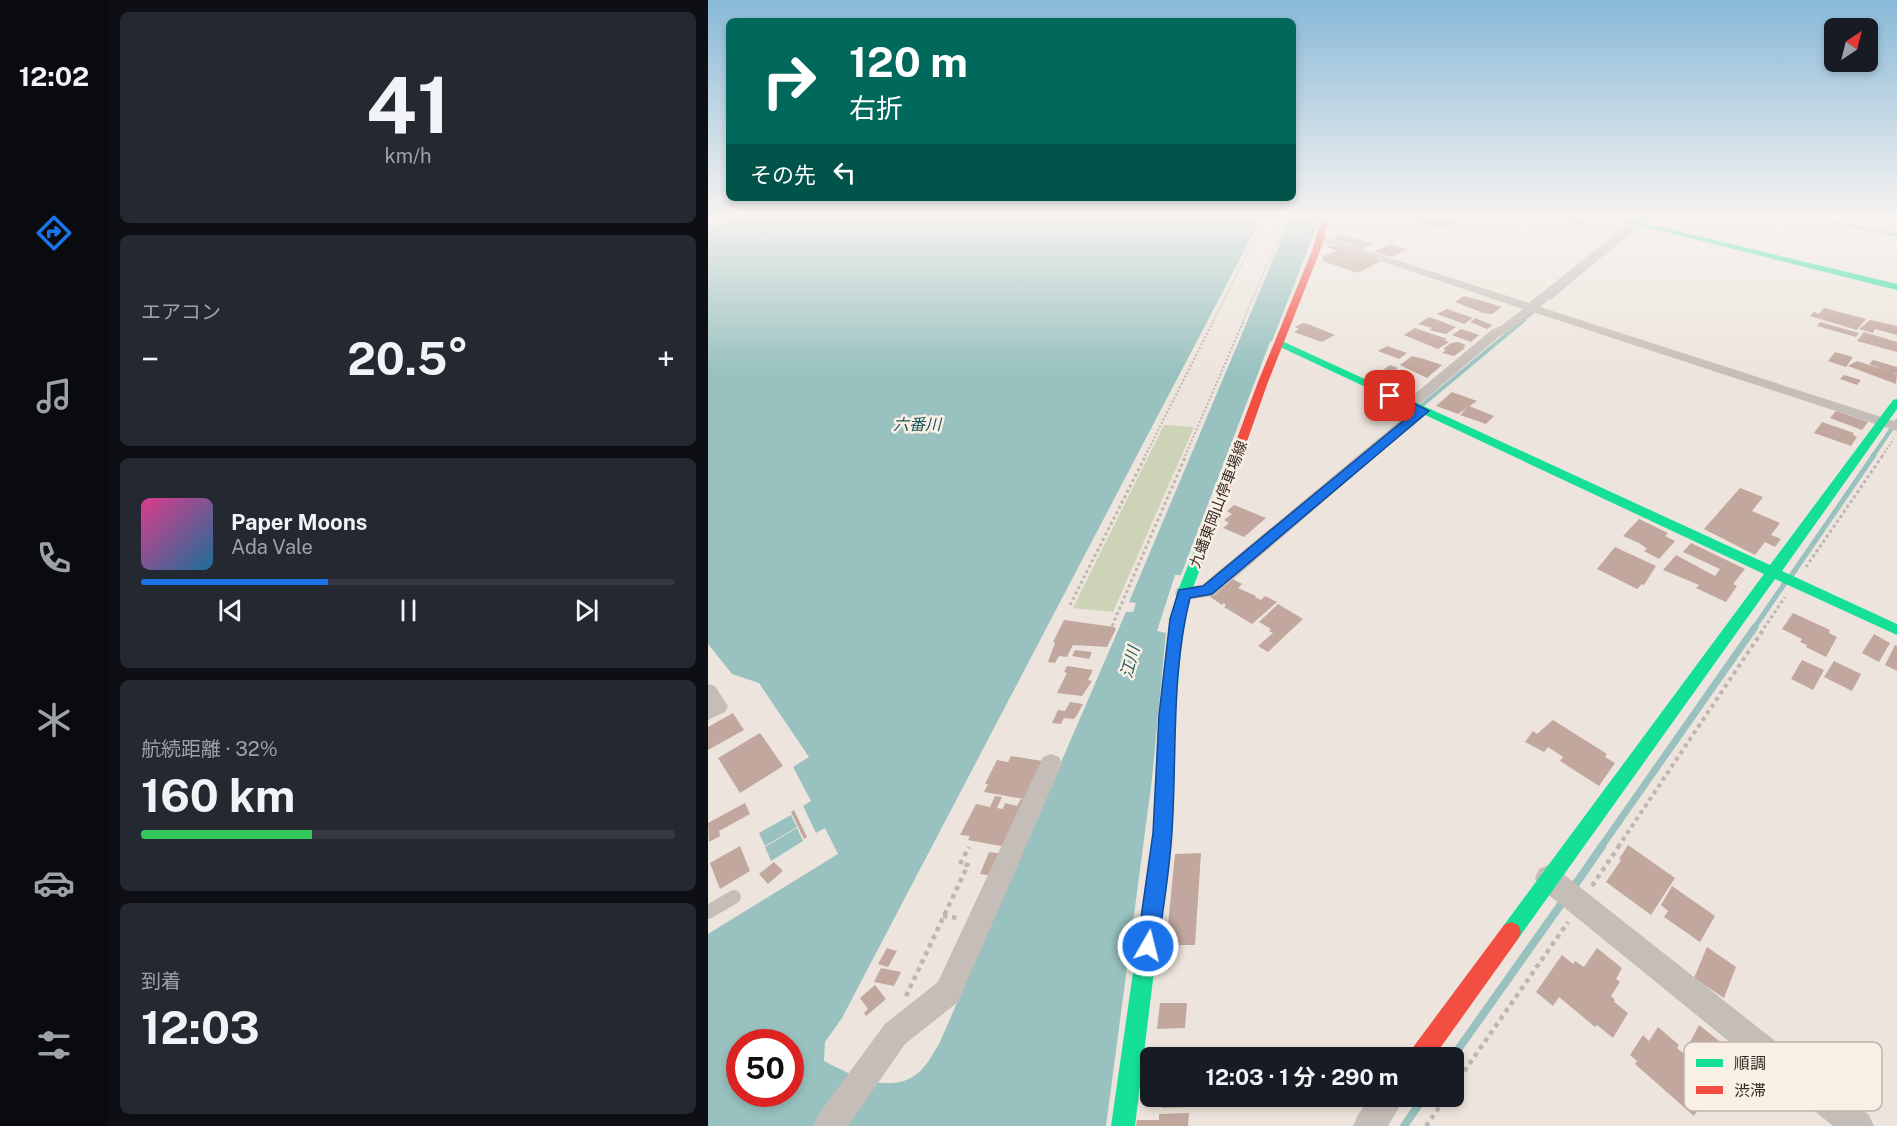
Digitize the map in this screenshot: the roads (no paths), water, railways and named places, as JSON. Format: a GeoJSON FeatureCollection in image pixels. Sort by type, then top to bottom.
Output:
{"type":"FeatureCollection","features":[{"type":"Feature","properties":{"kind":"street","name":"九蟠東岡山停車場線"},"geometry":{"type":"LineString","coordinates":[[1124,1126],[1162,833],[1167,715],[1177,619],[1184,593],[1309,268]]}},
{"type":"Feature","properties":{"kind":"street"},"geometry":{"type":"LineString","coordinates":[[1409,268],[1892,427]]}},
{"type":"Feature","properties":{"kind":"street"},"geometry":{"type":"LineString","coordinates":[[1184,593],[1207,591],[1414,416],[1417,408],[1497,332],[1536,308],[1585,268]]}},
{"type":"Feature","properties":{"kind":"street"},"geometry":{"type":"LineString","coordinates":[[1820,268],[1897,287]]}},
{"type":"Feature","properties":{"kind":"street"},"geometry":{"type":"LineString","coordinates":[[1279,343],[1786,581],[1897,630]]}},
{"type":"Feature","properties":{"kind":"street"},"geometry":{"type":"LineString","coordinates":[[1429,1047],[1566,893],[1892,427],[1897,402]]}},
{"type":"Feature","properties":{"kind":"street"},"geometry":{"type":"LineString","coordinates":[[708,692],[717,706],[708,711]]}},
{"type":"Feature","properties":{"kind":"street"},"geometry":{"type":"LineString","coordinates":[[829,1126],[895,1034],[948,992],[1051,764]]}},
{"type":"Feature","properties":{"kind":"street"},"geometry":{"type":"LineString","coordinates":[[1566,893],[1753,1042]]}},
{"type":"Feature","properties":{"kind":"street"},"geometry":{"type":"LineString","coordinates":[[1369,1126],[1383,1107]]}},
{"type":"Feature","properties":{"kind":"street"},"geometry":{"type":"LineString","coordinates":[[1839,1111],[1858,1126]]}},
{"type":"Feature","properties":{"kind":"lane"},"geometry":{"type":"LineString","coordinates":[[708,912],[734,897]]}},
{"type":"Feature","properties":{"kind":"water","name":"六番川"},"geometry":{"type":"Polygon","coordinates":[[[708,268],[1235,268],[842,1018],[825,1042],[824,1061],[846,1072],[883,1083],[907,1080],[921,1070],[940,1042],[1126,612],[1133,612],[1136,603],[1129,602],[1270,268],[1301,268],[1181,575],[1175,575],[1157,631],[1166,633],[1152,779],[1106,1126],[708,1126],[708,934],[838,854],[825,828],[816,833],[803,806],[811,801],[793,767],[809,757],[759,683],[732,674],[708,644],[708,268]]]}},
{"type":"Feature","properties":{"kind":"water"},"geometry":{"type":"Polygon","coordinates":[[[791,815],[797,827],[765,846],[759,833],[791,815]]]}},
{"type":"Feature","properties":{"kind":"water"},"geometry":{"type":"Polygon","coordinates":[[[797,828],[803,841],[771,861],[765,847],[797,828]]]}},
{"type":"Feature","properties":{"kind":"waterway"},"geometry":{"type":"LineString","coordinates":[[1550,298],[1587,268]]}},
{"type":"Feature","properties":{"kind":"waterway"},"geometry":{"type":"LineString","coordinates":[[1522,321],[1538,308]]}},
{"type":"Feature","properties":{"kind":"waterway"},"geometry":{"type":"LineString","coordinates":[[1421,406],[1524,320]]}},
{"type":"Feature","properties":{"kind":"waterway"},"geometry":{"type":"LineString","coordinates":[[1873,456],[1897,421]]}},
{"type":"Feature","properties":{"kind":"waterway"},"geometry":{"type":"LineString","coordinates":[[1791,576],[1874,455]]}},
{"type":"Feature","properties":{"kind":"waterway"},"geometry":{"type":"LineString","coordinates":[[1754,628],[1785,583]]}},
{"type":"Feature","properties":{"kind":"waterway"},"geometry":{"type":"LineString","coordinates":[[1601,847],[1755,627]]}},
{"type":"Feature","properties":{"kind":"waterway"},"geometry":{"type":"LineString","coordinates":[[1573,888],[1602,846]]}},
{"type":"Feature","properties":{"kind":"waterway"},"geometry":{"type":"LineString","coordinates":[[1460,1047],[1564,900]]}},
{"type":"Feature","properties":{"kind":"waterway"},"geometry":{"type":"LineString","coordinates":[[1404,1126],[1417,1107]]}},
{"type":"Feature","properties":{"kind":"water label","name":"江川"},"geometry":{"type":"Point","coordinates":[1130,662]}}]}
